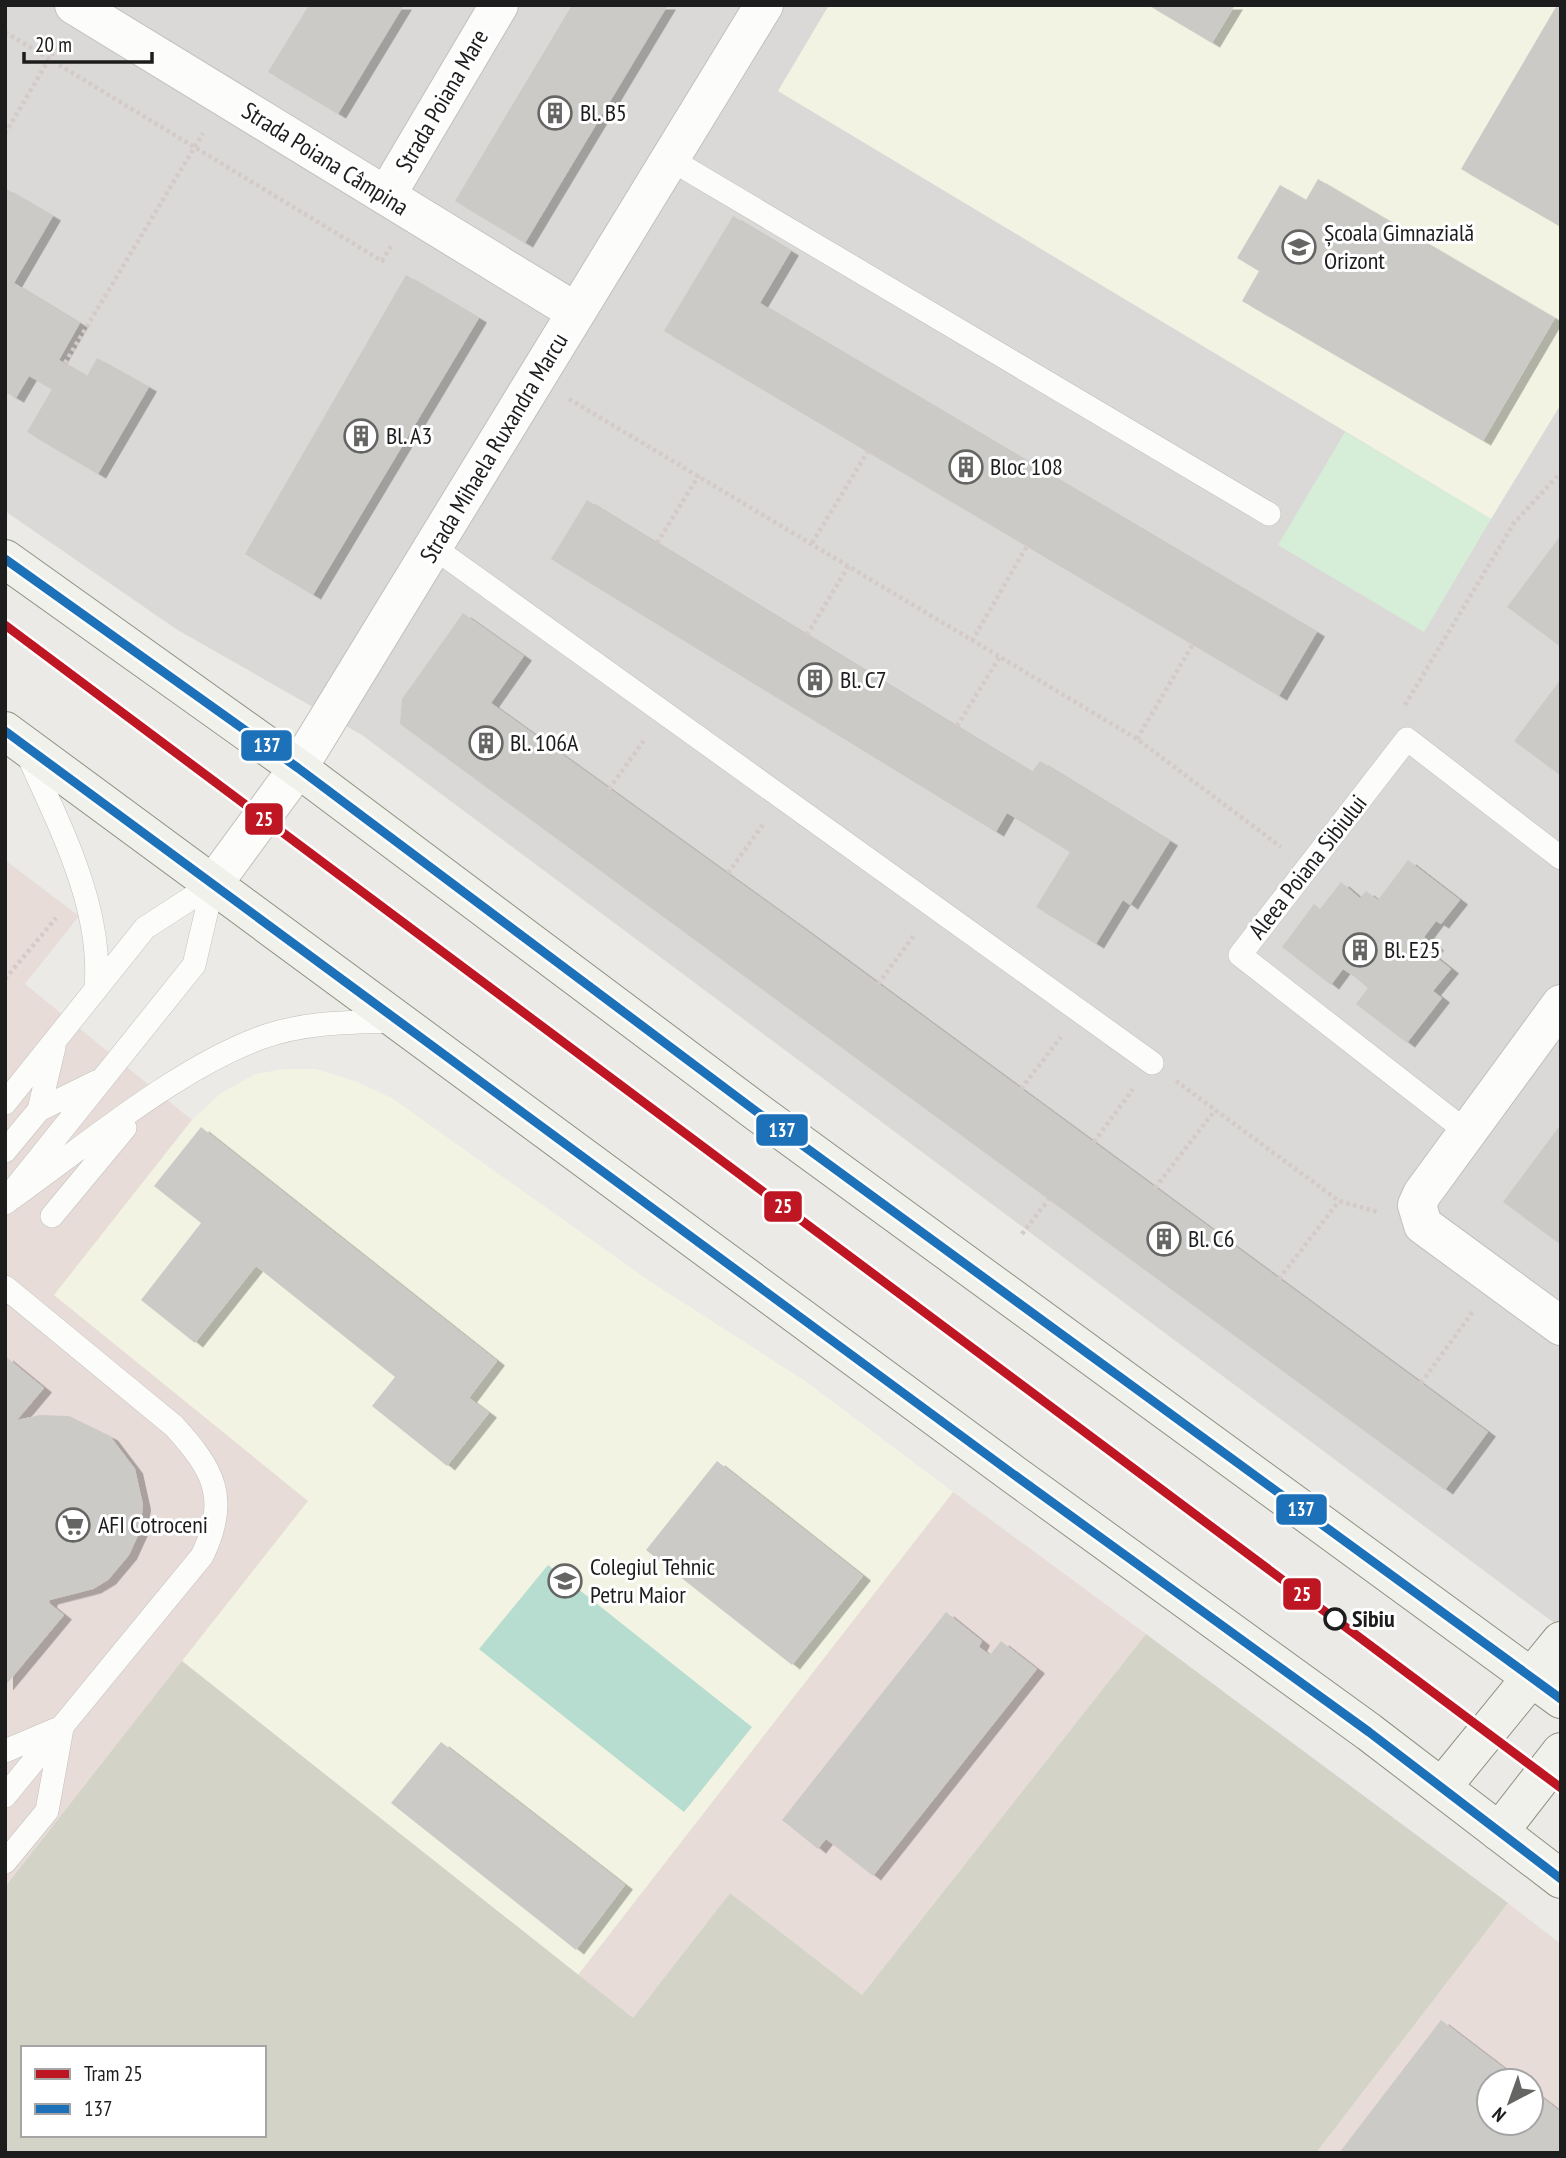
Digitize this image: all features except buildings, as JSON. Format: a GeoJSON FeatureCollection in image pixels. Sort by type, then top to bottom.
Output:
{"type":"FeatureCollection","features":[{"type":"Feature","properties":{"kind":"main road"},"geometry":{"type":"LineString","coordinates":[[5,559],[298,768],[757,1112],[1546,1688]]}},
{"type":"Feature","properties":{"kind":"main road"},"geometry":{"type":"LineString","coordinates":[[14,737],[1442,1787],[1561,1879]]}},
{"type":"Feature","properties":{"kind":"main road"},"geometry":{"type":"LineString","coordinates":[[1442,1787],[1546,1688],[1561,1641]]}},
{"type":"Feature","properties":{"kind":"main road"},"geometry":{"type":"LineString","coordinates":[[1499,1832],[1561,1752]]}},
{"type":"Feature","properties":{"kind":"street","name":"Strada Poiana Mare"},"geometry":{"type":"LineString","coordinates":[[386,196],[499,5]]}},
{"type":"Feature","properties":{"kind":"street","name":"Strada Mihaela Ruxandra Marcu"},"geometry":{"type":"LineString","coordinates":[[213,884],[298,768],[764,5]]}},
{"type":"Feature","properties":{"kind":"street","name":"Strada Poiana Câmpina"},"geometry":{"type":"LineString","coordinates":[[77,7],[576,312]]}},
{"type":"Feature","properties":{"kind":"street"},"geometry":{"type":"LineString","coordinates":[[1561,1004],[1422,1194],[1417,1205],[1423,1225],[1561,1326]]}},
{"type":"Feature","properties":{"kind":"lane"},"geometry":{"type":"LineString","coordinates":[[670,159],[1269,514]]}},
{"type":"Feature","properties":{"kind":"lane"},"geometry":{"type":"LineString","coordinates":[[433,547],[1152,1063]]}},
{"type":"Feature","properties":{"kind":"lane"},"geometry":{"type":"LineString","coordinates":[[14,737],[87,898],[99,959],[96,989]]}},
{"type":"Feature","properties":{"kind":"lane","name":"Aleea Poiana Sibiului"},"geometry":{"type":"LineString","coordinates":[[1467,1132],[1240,955],[1407,739],[1561,859]]}},
{"type":"Feature","properties":{"kind":"lane"},"geometry":{"type":"LineString","coordinates":[[5,1103],[145,928],[213,884]]}},
{"type":"Feature","properties":{"kind":"lane"},"geometry":{"type":"LineString","coordinates":[[5,1202],[194,965],[213,884]]}},
{"type":"Feature","properties":{"kind":"lane"},"geometry":{"type":"LineString","coordinates":[[5,1202],[213,1060],[261,1038],[317,1025],[400,1021]]}},
{"type":"Feature","properties":{"kind":"lane"},"geometry":{"type":"LineString","coordinates":[[39,1110],[55,1040]]}},
{"type":"Feature","properties":{"kind":"lane"},"geometry":{"type":"LineString","coordinates":[[5,1152],[39,1110],[102,1080]]}},
{"type":"Feature","properties":{"kind":"lane"},"geometry":{"type":"LineString","coordinates":[[52,1216],[145,1104]]}},
{"type":"Feature","properties":{"kind":"lane"},"geometry":{"type":"LineString","coordinates":[[5,1287],[173,1426],[195,1449],[211,1474],[218,1500],[214,1531],[202,1556],[5,1796]]}},
{"type":"Feature","properties":{"kind":"lane"},"geometry":{"type":"LineString","coordinates":[[5,1751],[63,1726]]}},
{"type":"Feature","properties":{"kind":"lane"},"geometry":{"type":"LineString","coordinates":[[5,1862],[47,1811],[63,1726]]}},
{"type":"Feature","properties":{"kind":"path"},"geometry":{"type":"LineString","coordinates":[[5,134],[77,7]]}},
{"type":"Feature","properties":{"kind":"path"},"geometry":{"type":"LineString","coordinates":[[5,32],[382,261],[394,241]]}},
{"type":"Feature","properties":{"kind":"path"},"geometry":{"type":"LineString","coordinates":[[65,363],[225,97]]}},
{"type":"Feature","properties":{"kind":"path"},"geometry":{"type":"LineString","coordinates":[[536,379],[1137,739],[1308,867]]}},
{"type":"Feature","properties":{"kind":"path"},"geometry":{"type":"LineString","coordinates":[[812,543],[868,452]]}},
{"type":"Feature","properties":{"kind":"path"},"geometry":{"type":"LineString","coordinates":[[1399,715],[1514,523],[1561,472]]}},
{"type":"Feature","properties":{"kind":"path"},"geometry":{"type":"LineString","coordinates":[[657,543],[699,475]]}},
{"type":"Feature","properties":{"kind":"path"},"geometry":{"type":"LineString","coordinates":[[972,641],[1027,546]]}},
{"type":"Feature","properties":{"kind":"path"},"geometry":{"type":"LineString","coordinates":[[807,635],[849,565]]}},
{"type":"Feature","properties":{"kind":"path"},"geometry":{"type":"LineString","coordinates":[[1137,739],[1193,644]]}},
{"type":"Feature","properties":{"kind":"path"},"geometry":{"type":"LineString","coordinates":[[957,726],[999,657]]}},
{"type":"Feature","properties":{"kind":"path"},"geometry":{"type":"LineString","coordinates":[[609,789],[664,713]]}},
{"type":"Feature","properties":{"kind":"path"},"geometry":{"type":"LineString","coordinates":[[727,873],[782,797]]}},
{"type":"Feature","properties":{"kind":"path"},"geometry":{"type":"LineString","coordinates":[[878,984],[935,907]]}},
{"type":"Feature","properties":{"kind":"path"},"geometry":{"type":"LineString","coordinates":[[5,979],[62,909]]}},
{"type":"Feature","properties":{"kind":"path"},"geometry":{"type":"LineString","coordinates":[[1021,1089],[1081,1012]]}},
{"type":"Feature","properties":{"kind":"path"},"geometry":{"type":"LineString","coordinates":[[1094,1142],[1152,1063],[1339,1200],[1423,1225]]}},
{"type":"Feature","properties":{"kind":"path"},"geometry":{"type":"LineString","coordinates":[[1155,1188],[1215,1110]]}},
{"type":"Feature","properties":{"kind":"path"},"geometry":{"type":"LineString","coordinates":[[1021,1234],[1049,1199]]}},
{"type":"Feature","properties":{"kind":"path"},"geometry":{"type":"LineString","coordinates":[[1279,1279],[1339,1200]]}},
{"type":"Feature","properties":{"kind":"path"},"geometry":{"type":"LineString","coordinates":[[1421,1384],[1497,1279]]}},
{"type":"Feature","properties":{"kind":"shaded area"},"geometry":{"type":"Polygon","coordinates":[[[5,5],[1561,5],[1561,1628],[362,735],[176,629],[5,511],[5,5]]]}},
{"type":"Feature","properties":{"kind":"shaded area","name":"Școala Gimnazială Orizont"},"geometry":{"type":"Polygon","coordinates":[[[829,5],[1561,5],[1561,404],[1491,519],[778,91],[829,5]]]}},
{"type":"Feature","properties":{"kind":"shaded area"},"geometry":{"type":"Polygon","coordinates":[[[1345,432],[1491,519],[1424,632],[1278,545],[1345,432]]]}},
{"type":"Feature","properties":{"kind":"shaded area"},"geometry":{"type":"Polygon","coordinates":[[[5,860],[79,916],[25,984],[192,1120],[55,1295],[309,1501],[5,1887],[5,860]]]}},
{"type":"Feature","properties":{"kind":"shaded area","name":"Colegiul Tehnic Petru Maior"},"geometry":{"type":"Polygon","coordinates":[[[285,1069],[316,1069],[355,1081],[392,1098],[648,1280],[805,1381],[953,1492],[577,1976],[182,1661],[308,1501],[54,1295],[192,1120],[221,1093],[255,1074],[285,1069]]]}},
{"type":"Feature","properties":{"kind":"shaded area"},"geometry":{"type":"Polygon","coordinates":[[[953,1492],[1146,1634],[862,1995],[730,1893],[633,2019],[577,1976],[953,1492]]]}},
{"type":"Feature","properties":{"kind":"shaded area"},"geometry":{"type":"Polygon","coordinates":[[[1146,1634],[1508,1903],[1316,2153],[5,2153],[5,1887],[182,1661],[633,2018],[730,1893],[862,1995],[1146,1634]]]}},
{"type":"Feature","properties":{"kind":"shaded area"},"geometry":{"type":"Polygon","coordinates":[[[1508,1903],[1561,1944],[1561,2153],[1316,2153],[1508,1903]]]}},
{"type":"Feature","properties":{"kind":"green space"},"geometry":{"type":"Polygon","coordinates":[[[548,1565],[752,1727],[684,1812],[479,1649],[548,1565]]]}},
{"type":"Feature","properties":{"kind":"tram line","name":"25"},"geometry":{"type":"LineString","coordinates":[[5,625],[1561,1788]]}},
{"type":"Feature","properties":{"kind":"transit line","name":"137"},"geometry":{"type":"LineString","coordinates":[[5,559],[298,768],[757,1112],[1561,1699]]}},
{"type":"Feature","properties":{"kind":"transit line","name":"137"},"geometry":{"type":"LineString","coordinates":[[5,731],[1013,1474],[1369,1732],[1561,1879]]}},
{"type":"Feature","properties":{"kind":"place","name":"Bl. B5"},"geometry":{"type":"Point","coordinates":[555,113]}},
{"type":"Feature","properties":{"kind":"place","name":"Școala Gimnazială Orizont"},"geometry":{"type":"Point","coordinates":[1299,247]}},
{"type":"Feature","properties":{"kind":"place","name":"Bl. A3"},"geometry":{"type":"Point","coordinates":[361,436]}},
{"type":"Feature","properties":{"kind":"place","name":"Bloc 108"},"geometry":{"type":"Point","coordinates":[966,467]}},
{"type":"Feature","properties":{"kind":"place","name":"Bl. C7"},"geometry":{"type":"Point","coordinates":[815,680]}},
{"type":"Feature","properties":{"kind":"place","name":"Bl. 106A"},"geometry":{"type":"Point","coordinates":[486,743]}},
{"type":"Feature","properties":{"kind":"place","name":"Bl. E25"},"geometry":{"type":"Point","coordinates":[1360,950]}},
{"type":"Feature","properties":{"kind":"place","name":"Bl. C6"},"geometry":{"type":"Point","coordinates":[1164,1239]}},
{"type":"Feature","properties":{"kind":"place","name":"AFI Cotroceni"},"geometry":{"type":"Point","coordinates":[73,1525]}},
{"type":"Feature","properties":{"kind":"place","name":"Colegiul Tehnic Petru Maior"},"geometry":{"type":"Point","coordinates":[565,1581]}},
{"type":"Feature","properties":{"kind":"place","name":"Sibiu"},"geometry":{"type":"Point","coordinates":[1335,1619]}}]}
